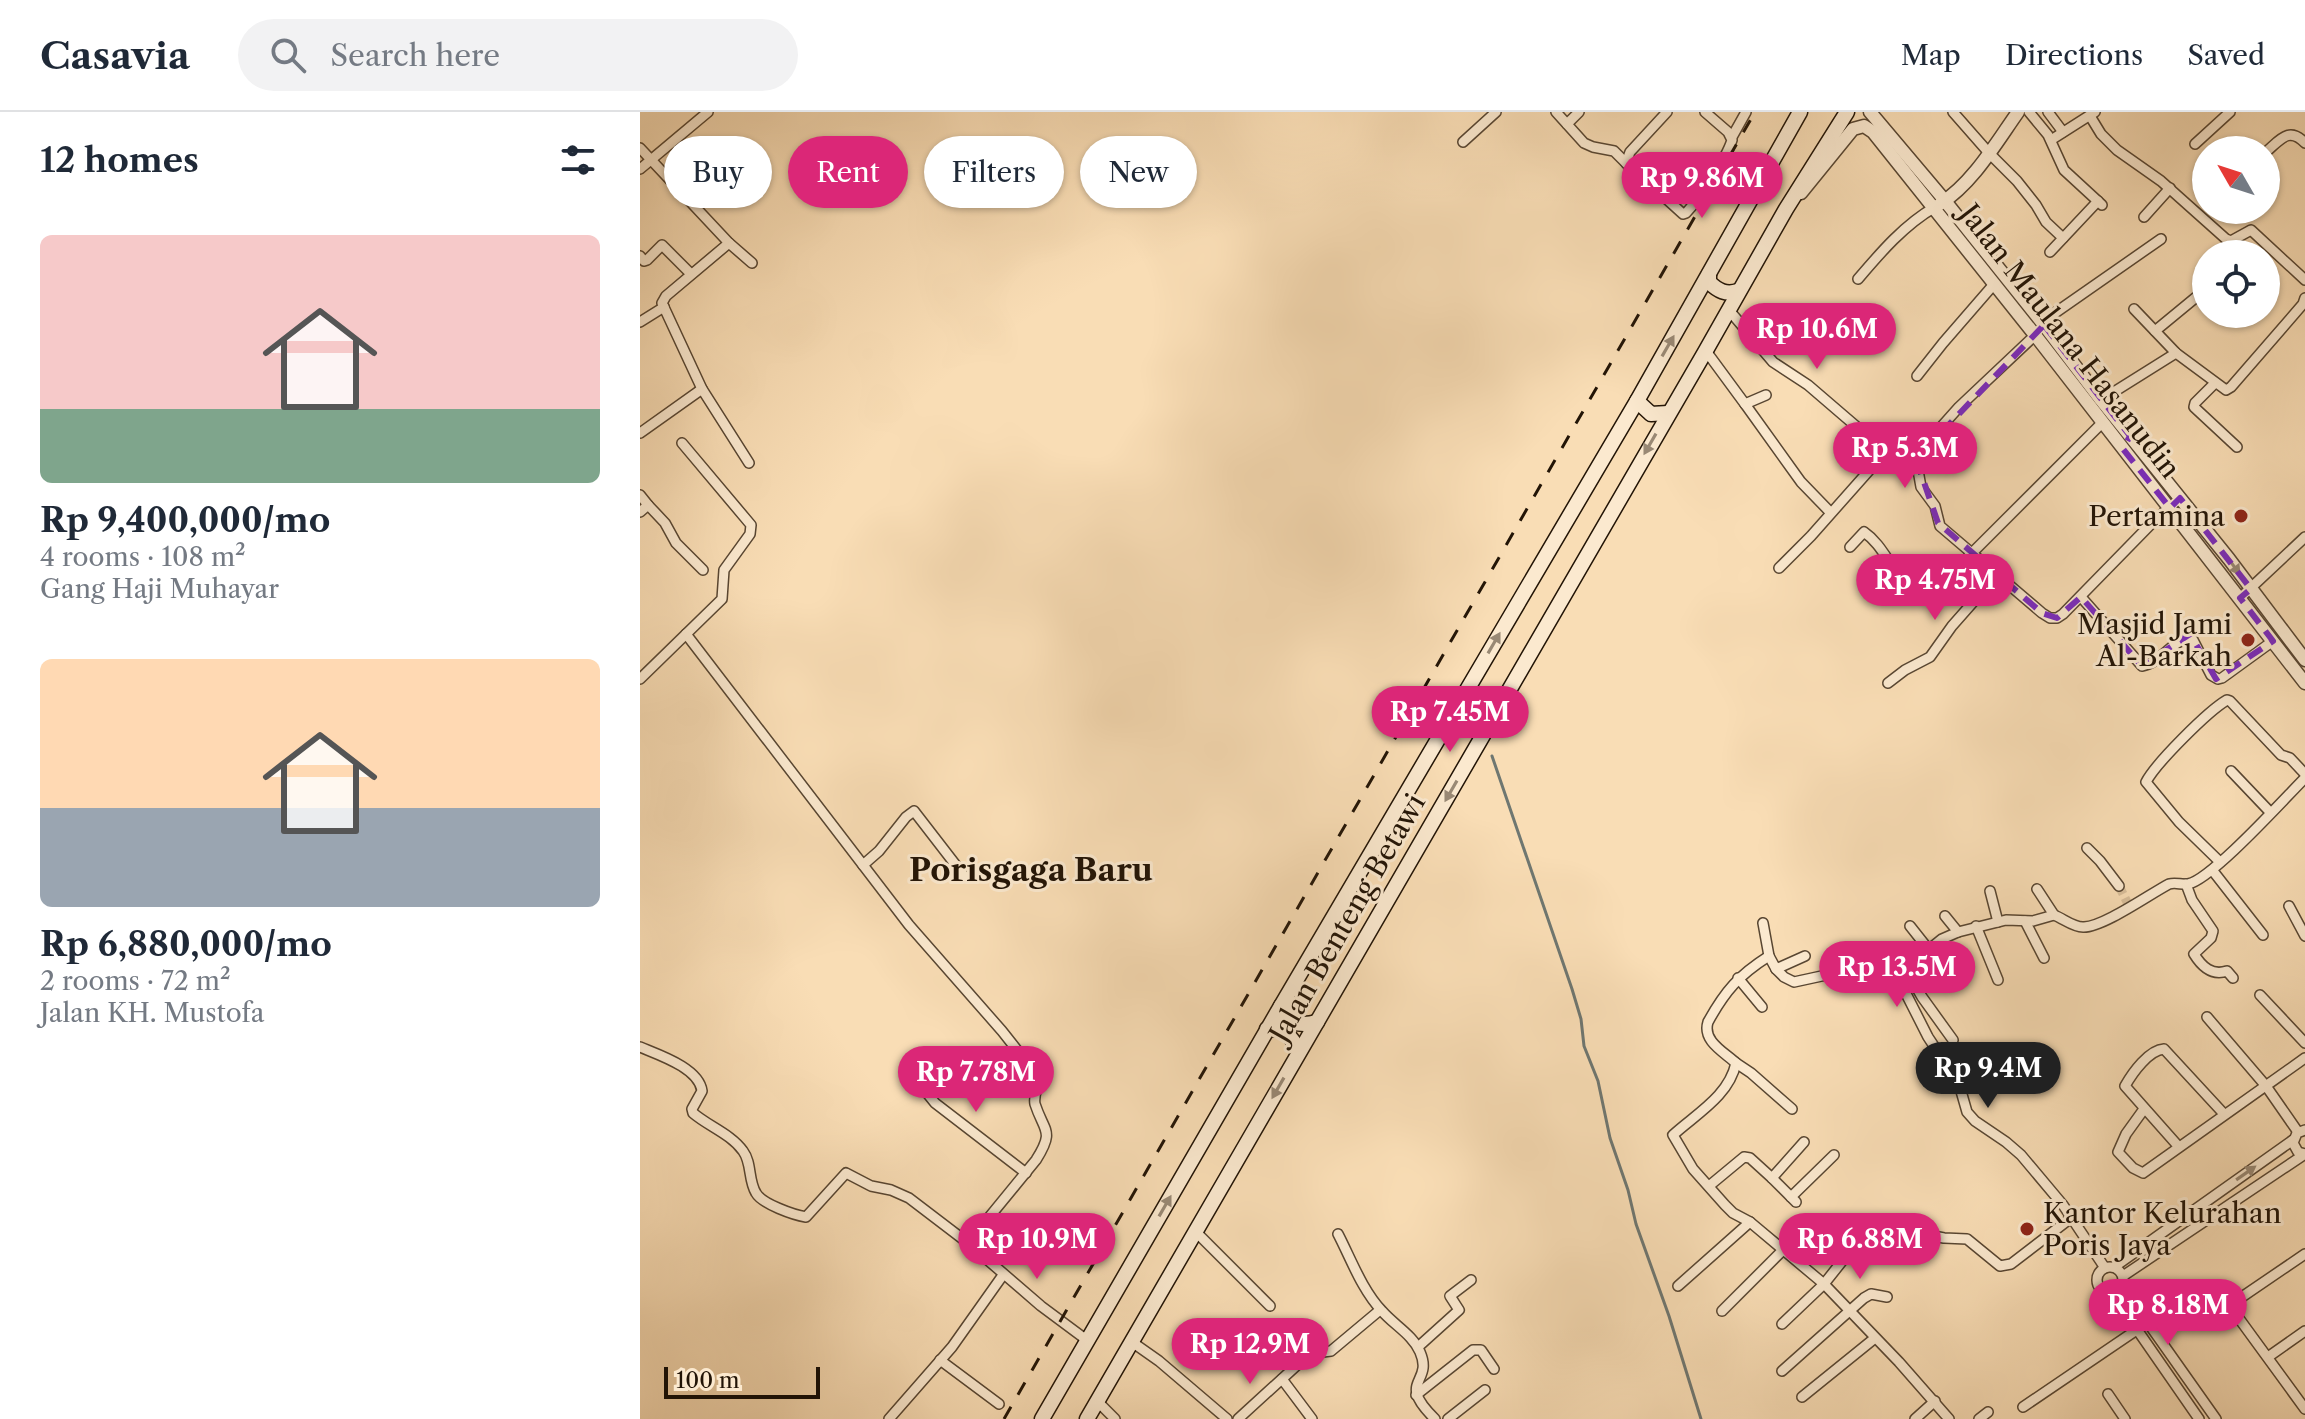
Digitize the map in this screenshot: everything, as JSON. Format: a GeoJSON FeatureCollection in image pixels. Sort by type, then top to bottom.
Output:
{"type":"FeatureCollection","features":[{"type":"Feature","properties":{"kind":"main road","name":"Jalan Benteng Betawi"},"geometry":{"type":"LineString","coordinates":[[1042,1419],[1637,401],[1800,112]]}},
{"type":"Feature","properties":{"kind":"main road","name":"Jalan Benteng Betawi"},"geometry":{"type":"LineString","coordinates":[[1095,1412],[1297,1048],[1786,209],[1847,112]]}},
{"type":"Feature","properties":{"kind":"main road"},"geometry":{"type":"LineString","coordinates":[[1709,274],[1709,282],[1722,292],[1730,294],[1738,291]]}},
{"type":"Feature","properties":{"kind":"main road"},"geometry":{"type":"LineString","coordinates":[[1637,401],[1651,414],[1668,413]]}},
{"type":"Feature","properties":{"kind":"main road"},"geometry":{"type":"LineString","coordinates":[[1283,1010],[1297,1024],[1312,1024]]}},
{"type":"Feature","properties":{"kind":"main road"},"geometry":{"type":"LineString","coordinates":[[1272,1029],[1287,1033],[1297,1048]]}},
{"type":"Feature","properties":{"kind":"street"},"geometry":{"type":"LineString","coordinates":[[640,169],[708,112]]}},
{"type":"Feature","properties":{"kind":"street"},"geometry":{"type":"LineString","coordinates":[[1463,142],[1496,112]]}},
{"type":"Feature","properties":{"kind":"street"},"geometry":{"type":"LineString","coordinates":[[1556,112],[1584,143],[1614,151],[1638,178],[1650,184],[1677,211],[1686,213],[1726,155],[1746,112]]}},
{"type":"Feature","properties":{"kind":"street"},"geometry":{"type":"LineString","coordinates":[[1567,124],[1579,112]]}},
{"type":"Feature","properties":{"kind":"street"},"geometry":{"type":"LineString","coordinates":[[1626,163],[1630,152],[1667,112]]}},
{"type":"Feature","properties":{"kind":"street"},"geometry":{"type":"LineString","coordinates":[[1705,112],[1732,137]]}},
{"type":"Feature","properties":{"kind":"street","name":"Jalan Maulana Hasanudin"},"geometry":{"type":"LineString","coordinates":[[1870,112],[2099,426],[2120,446],[2166,512],[2305,660]]}},
{"type":"Feature","properties":{"kind":"street"},"geometry":{"type":"LineString","coordinates":[[1953,112],[2017,181],[2046,222],[2063,238]]}},
{"type":"Feature","properties":{"kind":"street"},"geometry":{"type":"LineString","coordinates":[[1858,279],[1909,224],[1940,204],[1963,183],[2018,112]]}},
{"type":"Feature","properties":{"kind":"street"},"geometry":{"type":"LineString","coordinates":[[2029,112],[2051,140],[2064,170],[2100,203],[2050,252]]}},
{"type":"Feature","properties":{"kind":"street"},"geometry":{"type":"LineString","coordinates":[[2048,112],[2063,132]]}},
{"type":"Feature","properties":{"kind":"street"},"geometry":{"type":"LineString","coordinates":[[2204,136],[2230,112]]}},
{"type":"Feature","properties":{"kind":"street"},"geometry":{"type":"LineString","coordinates":[[2051,140],[2093,114],[2101,134],[2117,150],[2170,188],[2229,241],[2248,230],[2252,231],[2305,280]]}},
{"type":"Feature","properties":{"kind":"street","name":"Jalan Maulana Hasanudin"},"geometry":{"type":"LineString","coordinates":[[1786,209],[1845,138],[1859,126],[1873,132],[1940,204],[2034,336],[2101,400],[2180,498],[2246,594],[2273,641],[2305,683]]}},
{"type":"Feature","properties":{"kind":"street"},"geometry":{"type":"LineString","coordinates":[[2280,140],[2292,134],[2305,143]]}},
{"type":"Feature","properties":{"kind":"street"},"geometry":{"type":"LineString","coordinates":[[640,148],[729,243],[752,263]]}},
{"type":"Feature","properties":{"kind":"street"},"geometry":{"type":"LineString","coordinates":[[2144,217],[2170,188]]}},
{"type":"Feature","properties":{"kind":"street"},"geometry":{"type":"LineString","coordinates":[[2161,239],[2052,315],[1959,407],[1916,459],[1921,487],[1935,506],[1938,523],[2050,618],[2063,614],[2180,498]]}},
{"type":"Feature","properties":{"kind":"street"},"geometry":{"type":"LineString","coordinates":[[729,243],[664,299],[664,307],[702,389],[749,463]]}},
{"type":"Feature","properties":{"kind":"street"},"geometry":{"type":"LineString","coordinates":[[640,256],[647,260],[662,245],[691,274]]}},
{"type":"Feature","properties":{"kind":"street"},"geometry":{"type":"LineString","coordinates":[[1917,376],[1995,283]]}},
{"type":"Feature","properties":{"kind":"street"},"geometry":{"type":"LineString","coordinates":[[2155,331],[2192,301]]}},
{"type":"Feature","properties":{"kind":"street"},"geometry":{"type":"LineString","coordinates":[[2134,309],[2176,353],[2226,390],[2304,302]]}},
{"type":"Feature","properties":{"kind":"street"},"geometry":{"type":"LineString","coordinates":[[640,322],[664,307]]}},
{"type":"Feature","properties":{"kind":"street"},"geometry":{"type":"LineString","coordinates":[[1728,309],[1773,362],[1808,385],[1886,452]]}},
{"type":"Feature","properties":{"kind":"street"},"geometry":{"type":"LineString","coordinates":[[1706,351],[1801,482],[1830,512]]}},
{"type":"Feature","properties":{"kind":"street"},"geometry":{"type":"LineString","coordinates":[[2101,400],[2176,353]]}},
{"type":"Feature","properties":{"kind":"street"},"geometry":{"type":"LineString","coordinates":[[2215,383],[2194,407],[2237,447]]}},
{"type":"Feature","properties":{"kind":"street"},"geometry":{"type":"LineString","coordinates":[[641,431],[702,389]]}},
{"type":"Feature","properties":{"kind":"street"},"geometry":{"type":"LineString","coordinates":[[1745,404],[1766,395]]}},
{"type":"Feature","properties":{"kind":"street"},"geometry":{"type":"LineString","coordinates":[[1850,547],[1864,532],[1875,540],[1895,569],[1933,598],[2099,426]]}},
{"type":"Feature","properties":{"kind":"street"},"geometry":{"type":"LineString","coordinates":[[2120,446],[2131,437]]}},
{"type":"Feature","properties":{"kind":"street"},"geometry":{"type":"LineString","coordinates":[[640,679],[722,599],[724,570],[750,534],[751,525],[682,443]]}},
{"type":"Feature","properties":{"kind":"street"},"geometry":{"type":"LineString","coordinates":[[1779,568],[1889,448],[1900,449],[1917,467]]}},
{"type":"Feature","properties":{"kind":"street"},"geometry":{"type":"LineString","coordinates":[[640,495],[644,508],[665,523],[676,543],[703,570]]}},
{"type":"Feature","properties":{"kind":"street"},"geometry":{"type":"LineString","coordinates":[[2246,594],[2305,537]]}},
{"type":"Feature","properties":{"kind":"street"},"geometry":{"type":"LineString","coordinates":[[1888,683],[1930,657],[1952,626],[1997,575]]}},
{"type":"Feature","properties":{"kind":"street"},"geometry":{"type":"LineString","coordinates":[[2081,597],[2142,666],[2189,638],[2213,677],[2222,678],[2273,641]]}},
{"type":"Feature","properties":{"kind":"street"},"geometry":{"type":"LineString","coordinates":[[686,634],[909,925],[1039,1078],[1035,1104],[1047,1133],[1045,1146],[968,1243]]}},
{"type":"Feature","properties":{"kind":"street"},"geometry":{"type":"LineString","coordinates":[[2037,889],[2054,915],[2073,925],[2087,927],[2102,922],[2169,884],[2186,884],[2213,871],[2305,776],[2230,701],[2219,705],[2188,734],[2146,782],[2179,822],[2220,862]]}},
{"type":"Feature","properties":{"kind":"street"},"geometry":{"type":"LineString","coordinates":[[2231,771],[2270,812]]}},
{"type":"Feature","properties":{"kind":"street"},"geometry":{"type":"LineString","coordinates":[[863,865],[914,811],[965,877]]}},
{"type":"Feature","properties":{"kind":"street"},"geometry":{"type":"LineString","coordinates":[[2087,848],[2119,886]]}},
{"type":"Feature","properties":{"kind":"street"},"geometry":{"type":"LineString","coordinates":[[2213,871],[2263,935]]}},
{"type":"Feature","properties":{"kind":"street"},"geometry":{"type":"LineString","coordinates":[[2186,884],[2192,900],[2213,931],[2211,938],[2194,954],[2210,971],[2215,974],[2227,971],[2233,978]]}},
{"type":"Feature","properties":{"kind":"street"},"geometry":{"type":"LineString","coordinates":[[1990,891],[1998,922]]}},
{"type":"Feature","properties":{"kind":"street"},"geometry":{"type":"LineString","coordinates":[[2289,906],[2305,936]]}},
{"type":"Feature","properties":{"kind":"street"},"geometry":{"type":"LineString","coordinates":[[1763,923],[1769,956],[1776,969],[1794,982],[1854,969],[1904,966],[1913,963],[1942,939],[1958,932],[1998,922],[2054,915]]}},
{"type":"Feature","properties":{"kind":"street"},"geometry":{"type":"LineString","coordinates":[[1945,916],[1958,932]]}},
{"type":"Feature","properties":{"kind":"street"},"geometry":{"type":"LineString","coordinates":[[2025,921],[2044,958]]}},
{"type":"Feature","properties":{"kind":"street"},"geometry":{"type":"LineString","coordinates":[[1910,926],[1929,950]]}},
{"type":"Feature","properties":{"kind":"street"},"geometry":{"type":"LineString","coordinates":[[1976,926],[1998,980]]}},
{"type":"Feature","properties":{"kind":"street"},"geometry":{"type":"LineString","coordinates":[[1769,956],[1738,978],[1725,993],[1706,1029],[1709,1038],[1792,1109]]}},
{"type":"Feature","properties":{"kind":"street"},"geometry":{"type":"LineString","coordinates":[[1776,969],[1805,956]]}},
{"type":"Feature","properties":{"kind":"street"},"geometry":{"type":"LineString","coordinates":[[1904,966],[1953,1040]]}},
{"type":"Feature","properties":{"kind":"street"},"geometry":{"type":"LineString","coordinates":[[1893,968],[1928,1037],[1959,1084],[1967,1112],[2021,1155],[2063,1205],[2122,1281],[2147,1322],[2216,1419]]}},
{"type":"Feature","properties":{"kind":"street"},"geometry":{"type":"LineString","coordinates":[[1738,978],[1762,1007]]}},
{"type":"Feature","properties":{"kind":"street"},"geometry":{"type":"LineString","coordinates":[[2260,995],[2305,1043]]}},
{"type":"Feature","properties":{"kind":"street"},"geometry":{"type":"LineString","coordinates":[[2207,1017],[2266,1086],[2299,1134],[2296,1150],[2305,1154]]}},
{"type":"Feature","properties":{"kind":"street"},"geometry":{"type":"LineString","coordinates":[[640,1047],[677,1063],[701,1084],[702,1091],[692,1109],[693,1113],[742,1148],[756,1193],[769,1204],[806,1217],[846,1173],[871,1186],[900,1193],[968,1243],[1003,1275],[1088,1341]]}},
{"type":"Feature","properties":{"kind":"street"},"geometry":{"type":"LineString","coordinates":[[2179,1147],[2125,1086],[2132,1074],[2155,1051],[2164,1049],[2224,1114]]}},
{"type":"Feature","properties":{"kind":"street"},"geometry":{"type":"LineString","coordinates":[[2144,1109],[2118,1152],[2133,1168],[2143,1173],[2305,1058]]}},
{"type":"Feature","properties":{"kind":"street"},"geometry":{"type":"LineString","coordinates":[[1736,1063],[1732,1079],[1725,1089],[1673,1135],[1693,1169],[1733,1213],[1750,1222],[1824,1284],[1949,1419]]}},
{"type":"Feature","properties":{"kind":"street"},"geometry":{"type":"LineString","coordinates":[[910,1072],[935,1103],[1026,1173]]}},
{"type":"Feature","properties":{"kind":"street"},"geometry":{"type":"LineString","coordinates":[[2199,1419],[2111,1292],[2103,1290],[2098,1283],[2099,1274],[2299,1134]]}},
{"type":"Feature","properties":{"kind":"street"},"geometry":{"type":"LineString","coordinates":[[1772,1178],[1804,1142]]}},
{"type":"Feature","properties":{"kind":"street"},"geometry":{"type":"LineString","coordinates":[[2111,1292],[2122,1281],[2305,1154]]}},
{"type":"Feature","properties":{"kind":"street"},"geometry":{"type":"LineString","coordinates":[[1709,1186],[1744,1157],[1750,1158],[1793,1199],[1834,1155]]}},
{"type":"Feature","properties":{"kind":"street"},"geometry":{"type":"LineString","coordinates":[[1907,1231],[1967,1239],[1994,1262],[2005,1266],[2071,1218]]}},
{"type":"Feature","properties":{"kind":"street"},"geometry":{"type":"LineString","coordinates":[[1678,1286],[1750,1222]]}},
{"type":"Feature","properties":{"kind":"street"},"geometry":{"type":"LineString","coordinates":[[1195,1231],[1270,1306]]}},
{"type":"Feature","properties":{"kind":"street"},"geometry":{"type":"LineString","coordinates":[[1338,1234],[1380,1310],[1418,1347],[1424,1366],[1416,1395],[1435,1419]]}},
{"type":"Feature","properties":{"kind":"street"},"geometry":{"type":"LineString","coordinates":[[1782,1324],[1824,1284],[1851,1250]]}},
{"type":"Feature","properties":{"kind":"street"},"geometry":{"type":"LineString","coordinates":[[1722,1311],[1782,1251]]}},
{"type":"Feature","properties":{"kind":"street"},"geometry":{"type":"LineString","coordinates":[[2305,1254],[2236,1301],[2235,1313],[2305,1409]]}},
{"type":"Feature","properties":{"kind":"street"},"geometry":{"type":"LineString","coordinates":[[889,1419],[940,1360],[1003,1275]]}},
{"type":"Feature","properties":{"kind":"street"},"geometry":{"type":"LineString","coordinates":[[1418,1347],[1459,1310],[1450,1296],[1471,1280]]}},
{"type":"Feature","properties":{"kind":"street"},"geometry":{"type":"LineString","coordinates":[[1782,1371],[1864,1298],[1871,1294],[1887,1297]]}},
{"type":"Feature","properties":{"kind":"street"},"geometry":{"type":"LineString","coordinates":[[1238,1419],[1312,1353],[1334,1349],[1380,1310]]}},
{"type":"Feature","properties":{"kind":"street"},"geometry":{"type":"LineString","coordinates":[[2023,1407],[2147,1322]]}},
{"type":"Feature","properties":{"kind":"street"},"geometry":{"type":"LineString","coordinates":[[2268,1357],[2305,1331]]}},
{"type":"Feature","properties":{"kind":"street"},"geometry":{"type":"LineString","coordinates":[[1802,1397],[1875,1338]]}},
{"type":"Feature","properties":{"kind":"street"},"geometry":{"type":"LineString","coordinates":[[1132,1342],[1227,1419]]}},
{"type":"Feature","properties":{"kind":"street"},"geometry":{"type":"LineString","coordinates":[[1416,1395],[1473,1350],[1481,1350],[1494,1369]]}},
{"type":"Feature","properties":{"kind":"street"},"geometry":{"type":"LineString","coordinates":[[940,1360],[999,1404]]}},
{"type":"Feature","properties":{"kind":"street"},"geometry":{"type":"LineString","coordinates":[[1282,1379],[1312,1419]]}},
{"type":"Feature","properties":{"kind":"street"},"geometry":{"type":"LineString","coordinates":[[1448,1419],[1485,1390]]}},
{"type":"Feature","properties":{"kind":"street"},"geometry":{"type":"LineString","coordinates":[[2108,1394],[2120,1417]]}},
{"type":"Feature","properties":{"kind":"street"},"geometry":{"type":"LineString","coordinates":[[2189,1406],[2200,1399]]}},
{"type":"Feature","properties":{"kind":"street"},"geometry":{"type":"LineString","coordinates":[[1915,1419],[1935,1401]]}},
{"type":"Feature","properties":{"kind":"street"},"geometry":{"type":"LineString","coordinates":[[1095,1412],[1115,1419]]}},
{"type":"Feature","properties":{"kind":"street"},"geometry":{"type":"LineString","coordinates":[[1979,1419],[1988,1412]]}},
{"type":"Feature","properties":{"kind":"highlighted area"},"geometry":{"type":"Polygon","coordinates":[[[2044,325],[2130,436],[2123,449],[2170,508],[2180,498],[2251,589],[2240,598],[2273,641],[2216,679],[2190,634],[2142,666],[2081,597],[2057,618],[2042,613],[1938,523],[1916,459],[2044,325]]]}},
{"type":"Feature","properties":{"kind":"waterway"},"geometry":{"type":"LineString","coordinates":[[1492,756],[1572,989],[1581,1019],[1584,1046],[1598,1081],[1610,1138],[1701,1419]]}},
{"type":"Feature","properties":{"kind":"tunnel"},"geometry":{"type":"LineString","coordinates":[[2119,886],[2129,906]]}},
{"type":"Feature","properties":{"kind":"railway"},"geometry":{"type":"LineString","coordinates":[[1004,1419],[1755,112]]}},
{"type":"Feature","properties":{"kind":"place","name":"Pertamina"},"geometry":{"type":"Point","coordinates":[2241,516]}},
{"type":"Feature","properties":{"kind":"place","name":"Masjid Jami Al-Barkah"},"geometry":{"type":"Point","coordinates":[2248,640]}},
{"type":"Feature","properties":{"kind":"place","name":"Kantor Kelurahan Poris Jaya"},"geometry":{"type":"Point","coordinates":[2027,1229]}},
{"type":"Feature","properties":{"kind":"district","name":"Porisgaga Baru"},"geometry":{"type":"Point","coordinates":[1031,870]}}]}
